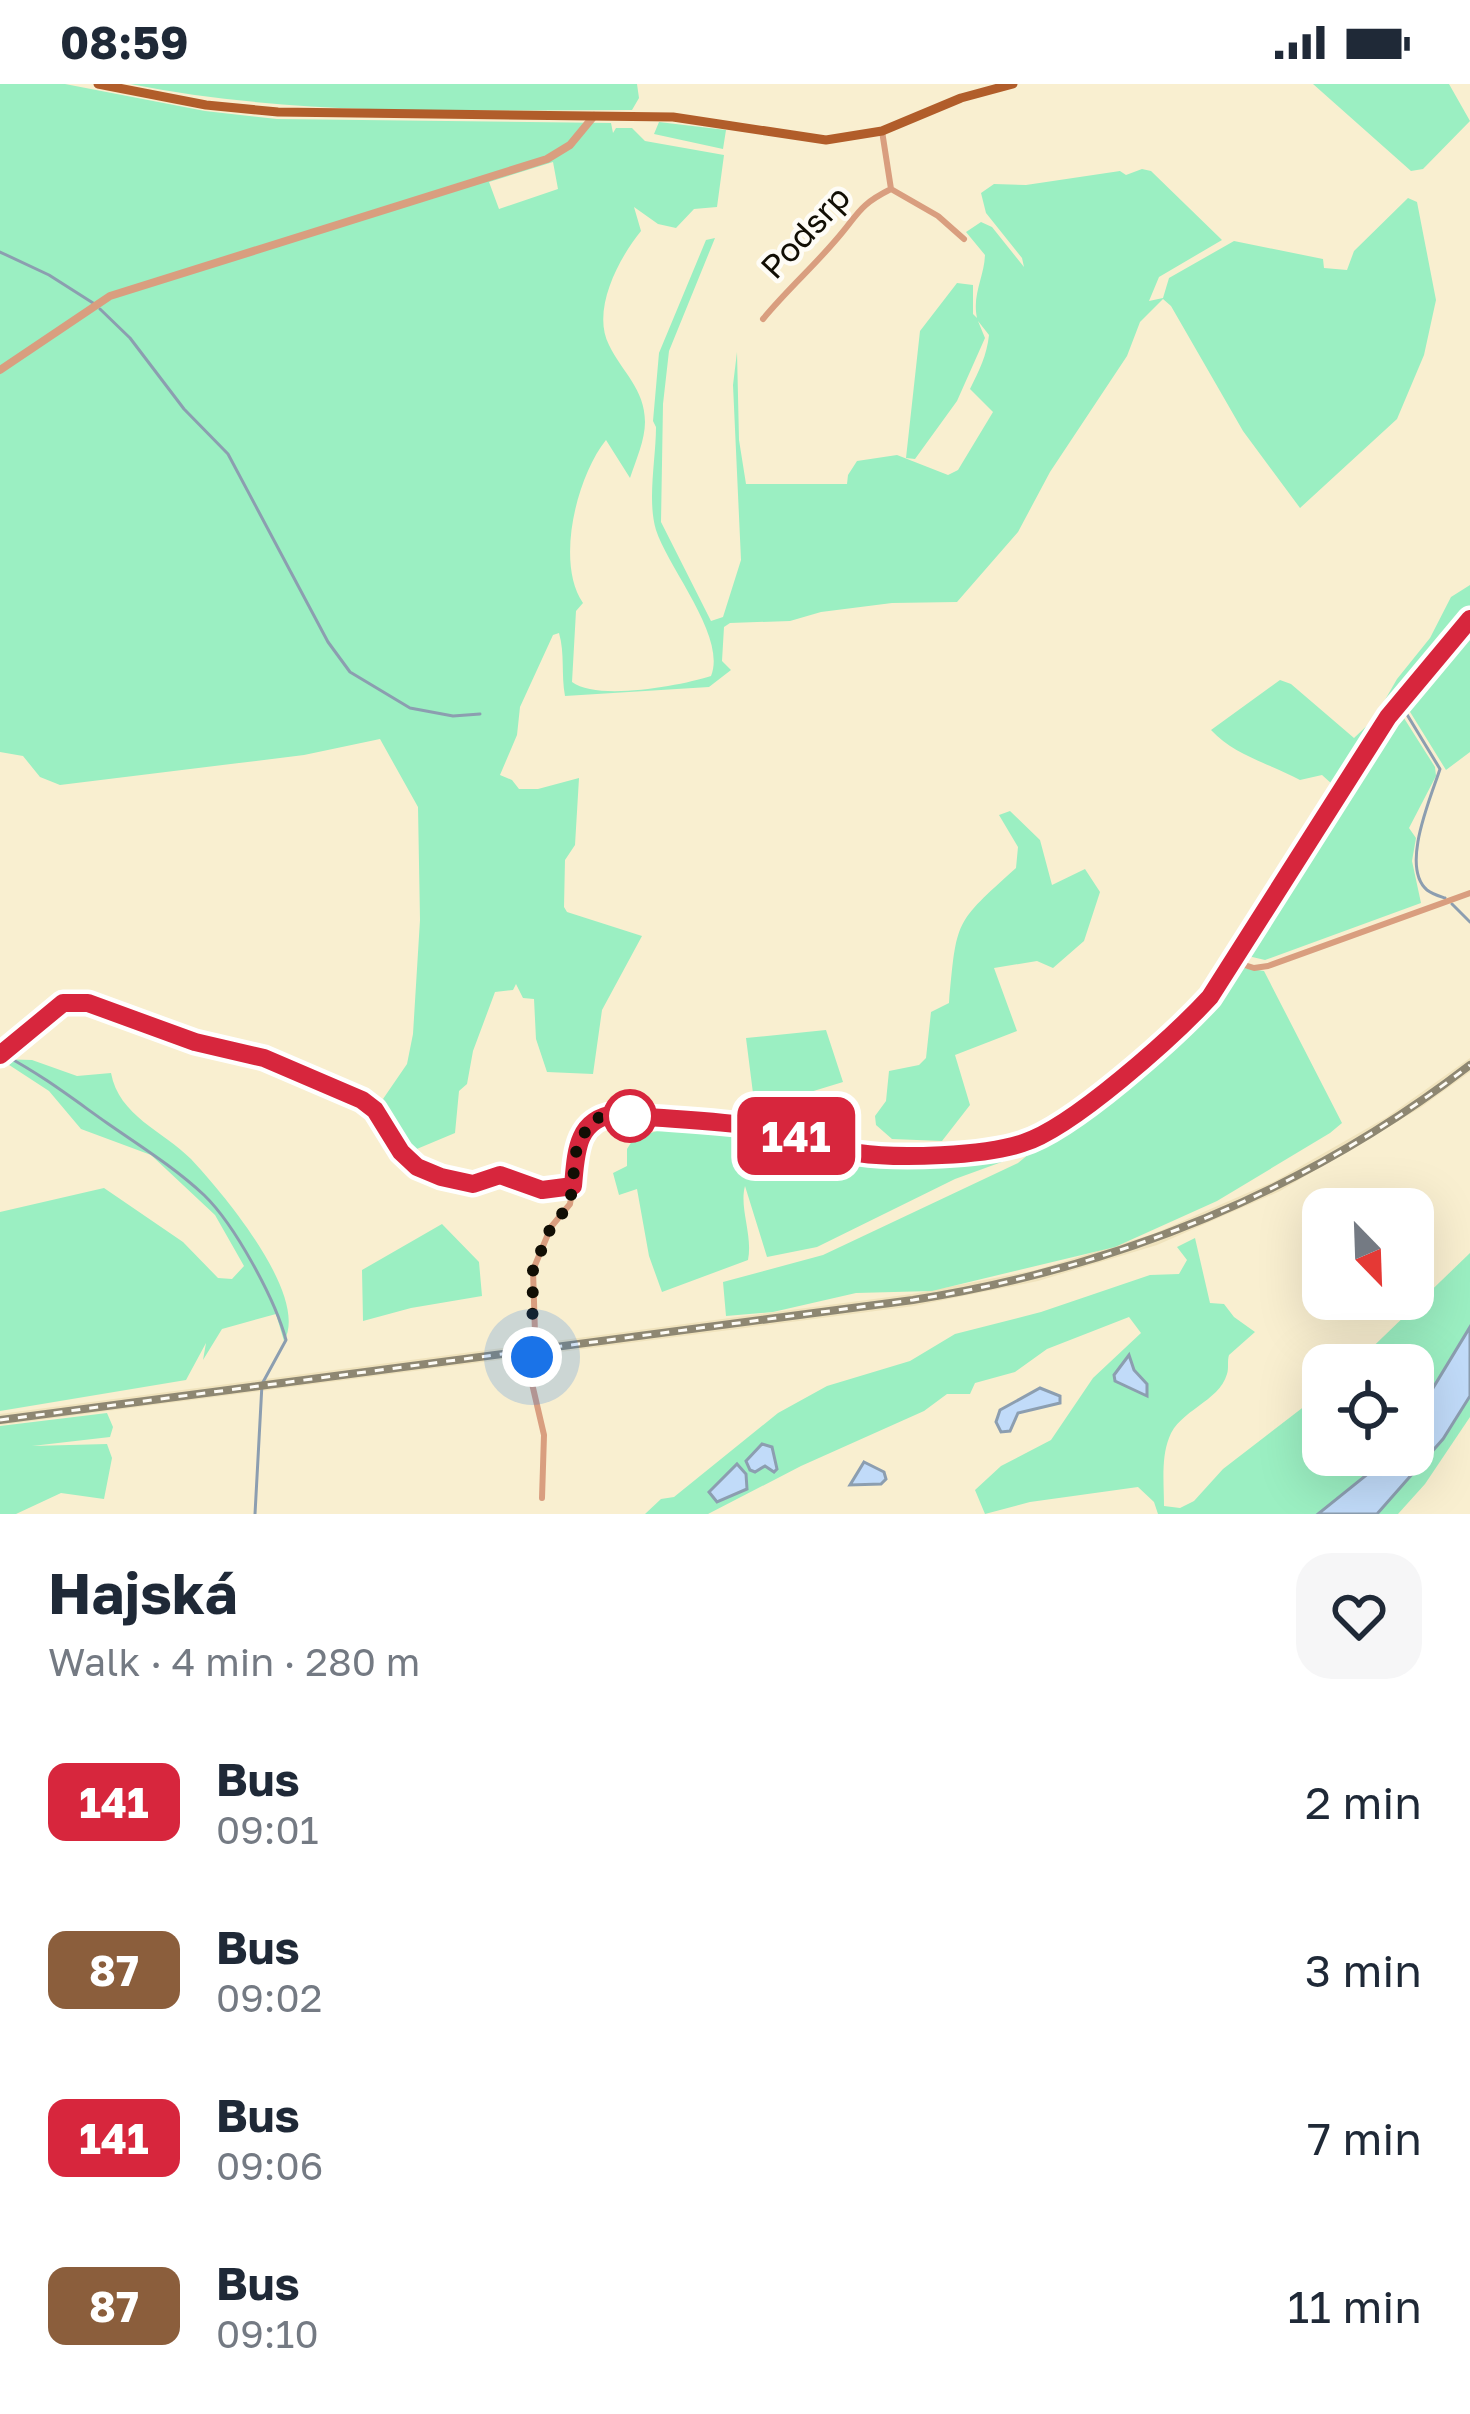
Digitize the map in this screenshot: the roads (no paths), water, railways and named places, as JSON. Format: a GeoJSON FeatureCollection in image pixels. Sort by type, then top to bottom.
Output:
{"type":"FeatureCollection","features":[{"type":"Feature","properties":{"kind":"main road","name":"Podsrp"},"geometry":{"type":"LineString","coordinates":[[98,84],[206,105],[278,112],[701,120],[808,139],[844,139],[882,131],[961,98],[1013,84]]}},
{"type":"Feature","properties":{"kind":"street"},"geometry":{"type":"LineString","coordinates":[[0,370],[110,296],[547,159],[570,145],[594,116]]}},
{"type":"Feature","properties":{"kind":"street","name":"Podsrp"},"geometry":{"type":"LineString","coordinates":[[882,131],[891,189]]}},
{"type":"Feature","properties":{"kind":"street","name":"Podsrp"},"geometry":{"type":"LineString","coordinates":[[891,189],[938,216],[964,238]]}},
{"type":"Feature","properties":{"kind":"street","name":"Podsrp"},"geometry":{"type":"LineString","coordinates":[[763,319],[794,280],[835,241],[862,203],[891,189]]}},
{"type":"Feature","properties":{"kind":"street"},"geometry":{"type":"LineString","coordinates":[[542,1498],[544,1435],[530,1375],[536,1333],[533,1270],[551,1227],[570,1204],[577,1145],[593,1119],[614,1114],[760,1127],[879,1156],[976,1151],[1024,1143],[1068,1119],[1188,1022],[1235,962],[1388,717],[1470,619]]}},
{"type":"Feature","properties":{"kind":"street"},"geometry":{"type":"LineString","coordinates":[[1235,962],[1254,968],[1268,966],[1470,893]]}},
{"type":"Feature","properties":{"kind":"street"},"geometry":{"type":"LineString","coordinates":[[0,1055],[52,1010],[76,1000],[195,1042],[264,1058],[362,1100],[375,1110],[401,1152],[417,1167],[441,1177],[473,1184],[500,1175],[542,1190],[573,1186]]}},
{"type":"Feature","properties":{"kind":"water"},"geometry":{"type":"Polygon","coordinates":[[[1470,1327],[1470,1396],[1434,1449],[1434,1386],[1470,1327]]]}},
{"type":"Feature","properties":{"kind":"water"},"geometry":{"type":"Polygon","coordinates":[[[1129,1355],[1134,1370],[1147,1384],[1147,1396],[1115,1381],[1114,1375],[1129,1355]]]}},
{"type":"Feature","properties":{"kind":"water"},"geometry":{"type":"Polygon","coordinates":[[[1040,1388],[1060,1396],[1060,1403],[1018,1413],[1010,1431],[1001,1432],[996,1422],[1000,1410],[1040,1388]]]}},
{"type":"Feature","properties":{"kind":"water"},"geometry":{"type":"Polygon","coordinates":[[[762,1444],[772,1447],[774,1472],[765,1466],[755,1472],[746,1461],[762,1444]]]}},
{"type":"Feature","properties":{"kind":"water"},"geometry":{"type":"Polygon","coordinates":[[[864,1462],[884,1472],[886,1479],[881,1484],[850,1485],[864,1462]]]}},
{"type":"Feature","properties":{"kind":"water"},"geometry":{"type":"Polygon","coordinates":[[[737,1464],[746,1474],[747,1489],[717,1502],[709,1492],[737,1464]]]}},
{"type":"Feature","properties":{"kind":"water"},"geometry":{"type":"Polygon","coordinates":[[[1365,1476],[1410,1476],[1377,1514],[1318,1514],[1365,1476]]]}},
{"type":"Feature","properties":{"kind":"waterway"},"geometry":{"type":"LineString","coordinates":[[0,252],[93,303]]}},
{"type":"Feature","properties":{"kind":"waterway"},"geometry":{"type":"LineString","coordinates":[[100,309],[228,454],[328,642],[350,672],[410,708],[453,716],[480,714]]}},
{"type":"Feature","properties":{"kind":"waterway"},"geometry":{"type":"LineString","coordinates":[[1400,703],[1440,769],[1420,831],[1416,865],[1427,890],[1445,898]]}},
{"type":"Feature","properties":{"kind":"waterway"},"geometry":{"type":"LineString","coordinates":[[1452,904],[1470,922]]}},
{"type":"Feature","properties":{"kind":"waterway"},"geometry":{"type":"LineString","coordinates":[[6,1056],[193,1185],[216,1208],[252,1263],[286,1340],[262,1384],[255,1514]]}},
{"type":"Feature","properties":{"kind":"railway"},"geometry":{"type":"LineString","coordinates":[[0,1420],[913,1300],[989,1286],[1135,1245],[1276,1186],[1408,1110],[1470,1065]]}}]}
